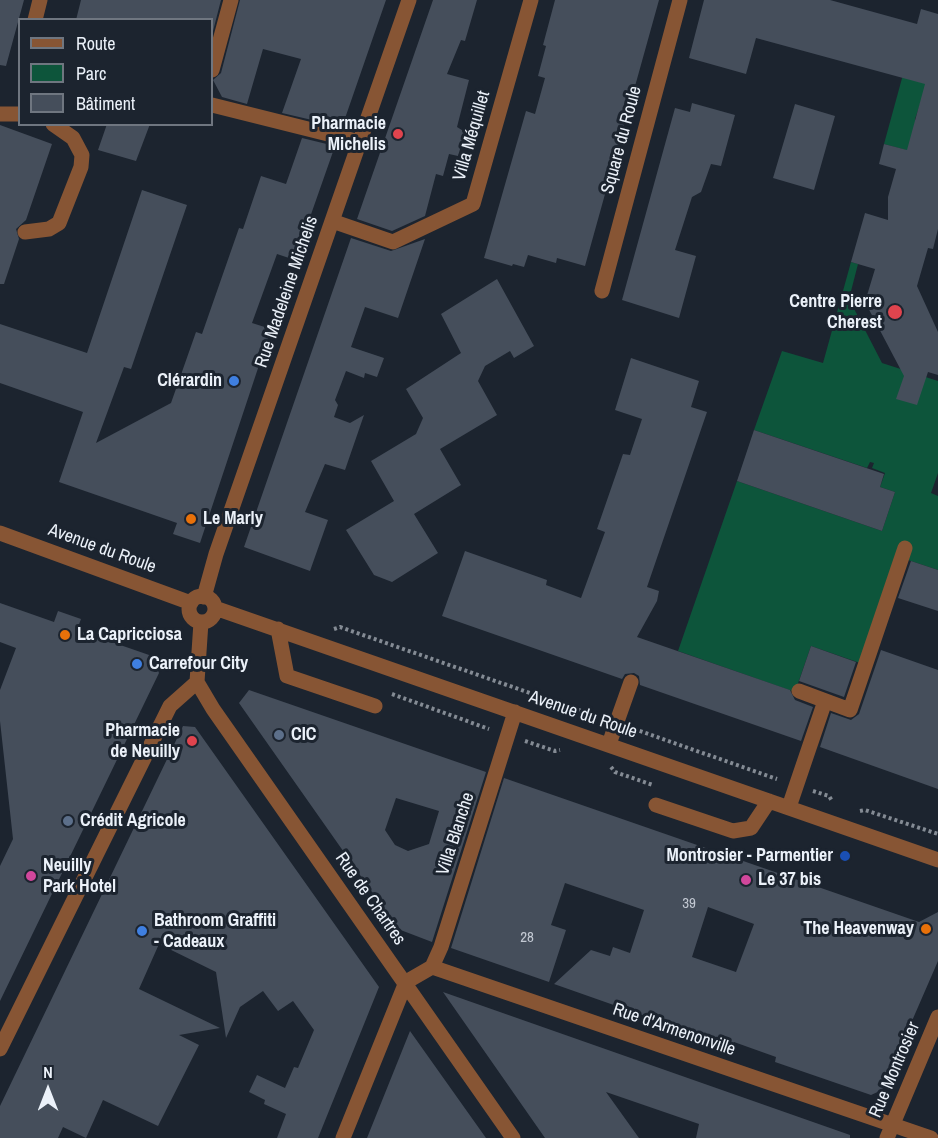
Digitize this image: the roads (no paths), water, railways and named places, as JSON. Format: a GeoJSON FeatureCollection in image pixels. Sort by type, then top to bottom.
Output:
{"type":"FeatureCollection","features":[{"type":"Feature","properties":{"kind":"street"},"geometry":{"type":"LineString","coordinates":[[35,18],[40,0]]}},
{"type":"Feature","properties":{"kind":"street"},"geometry":{"type":"LineString","coordinates":[[213,66],[231,0]]}},
{"type":"Feature","properties":{"kind":"street","name":"Rue Madeleine Michelis"},"geometry":{"type":"LineString","coordinates":[[203,602],[216,554],[409,0]]}},
{"type":"Feature","properties":{"kind":"street","name":"Villa Méquillet"},"geometry":{"type":"LineString","coordinates":[[332,221],[393,242],[473,204],[531,0]]}},
{"type":"Feature","properties":{"kind":"street","name":"Square du Roule"},"geometry":{"type":"LineString","coordinates":[[602,291],[680,0]]}},
{"type":"Feature","properties":{"kind":"street"},"geometry":{"type":"LineString","coordinates":[[213,105],[360,142]]}},
{"type":"Feature","properties":{"kind":"street"},"geometry":{"type":"LineString","coordinates":[[0,114],[18,114]]}},
{"type":"Feature","properties":{"kind":"street"},"geometry":{"type":"LineString","coordinates":[[25,232],[49,229],[60,223],[81,167],[82,155],[73,138],[56,126]]}},
{"type":"Feature","properties":{"kind":"street","name":"Avenue du Roule"},"geometry":{"type":"LineString","coordinates":[[0,533],[938,860]]}},
{"type":"Feature","properties":{"kind":"street"},"geometry":{"type":"LineString","coordinates":[[799,692],[850,710],[905,548]]}},
{"type":"Feature","properties":{"kind":"street"},"geometry":{"type":"LineString","coordinates":[[203,602],[213,616],[201,622],[190,615],[203,602]]}},
{"type":"Feature","properties":{"kind":"street"},"geometry":{"type":"LineString","coordinates":[[0,1048],[170,706],[197,682],[201,622]]}},
{"type":"Feature","properties":{"kind":"street"},"geometry":{"type":"LineString","coordinates":[[278,629],[287,676],[375,706]]}},
{"type":"Feature","properties":{"kind":"street","name":"Rue de Chartres"},"geometry":{"type":"LineString","coordinates":[[197,682],[218,716],[513,1138]]}},
{"type":"Feature","properties":{"kind":"street"},"geometry":{"type":"LineString","coordinates":[[609,744],[631,682]]}},
{"type":"Feature","properties":{"kind":"street"},"geometry":{"type":"LineString","coordinates":[[789,807],[825,701]]}},
{"type":"Feature","properties":{"kind":"street","name":"Villa Blanche"},"geometry":{"type":"LineString","coordinates":[[432,967],[441,947],[515,712]]}},
{"type":"Feature","properties":{"kind":"street"},"geometry":{"type":"LineString","coordinates":[[656,805],[733,831],[752,828],[769,801]]}},
{"type":"Feature","properties":{"kind":"street"},"geometry":{"type":"LineString","coordinates":[[343,1138],[406,982],[432,967]]}},
{"type":"Feature","properties":{"kind":"street","name":"Rue d'Armenonville"},"geometry":{"type":"LineString","coordinates":[[432,967],[890,1132],[931,1138]]}},
{"type":"Feature","properties":{"kind":"street","name":"Rue Montrosier"},"geometry":{"type":"LineString","coordinates":[[890,1132],[938,1017]]}},
{"type":"Feature","properties":{"kind":"place","name":"Pharmacie Michelis"},"geometry":{"type":"Point","coordinates":[398,134]}},
{"type":"Feature","properties":{"kind":"place","name":"Centre Pierre Cherest"},"geometry":{"type":"Point","coordinates":[895,312]}},
{"type":"Feature","properties":{"kind":"place","name":"Clérardin"},"geometry":{"type":"Point","coordinates":[234,381]}},
{"type":"Feature","properties":{"kind":"place","name":"Le Marly"},"geometry":{"type":"Point","coordinates":[191,519]}},
{"type":"Feature","properties":{"kind":"place","name":"La Capricciosa"},"geometry":{"type":"Point","coordinates":[65,635]}},
{"type":"Feature","properties":{"kind":"place","name":"Carrefour City"},"geometry":{"type":"Point","coordinates":[137,664]}},
{"type":"Feature","properties":{"kind":"place","name":"CIC"},"geometry":{"type":"Point","coordinates":[279,735]}},
{"type":"Feature","properties":{"kind":"place","name":"Pharmacie de Neuilly"},"geometry":{"type":"Point","coordinates":[192,741]}},
{"type":"Feature","properties":{"kind":"place","name":"Crédit Agricole"},"geometry":{"type":"Point","coordinates":[68,821]}},
{"type":"Feature","properties":{"kind":"place","name":"Montrosier - Parmentier"},"geometry":{"type":"Point","coordinates":[845,856]}},
{"type":"Feature","properties":{"kind":"place","name":"Neuilly Park Hotel"},"geometry":{"type":"Point","coordinates":[31,876]}},
{"type":"Feature","properties":{"kind":"place","name":"Le 37 bis"},"geometry":{"type":"Point","coordinates":[746,880]}},
{"type":"Feature","properties":{"kind":"place","name":"The Heavenway"},"geometry":{"type":"Point","coordinates":[926,929]}},
{"type":"Feature","properties":{"kind":"place","name":"Bathroom Graffiti - Cadeaux"},"geometry":{"type":"Point","coordinates":[142,931]}}]}
